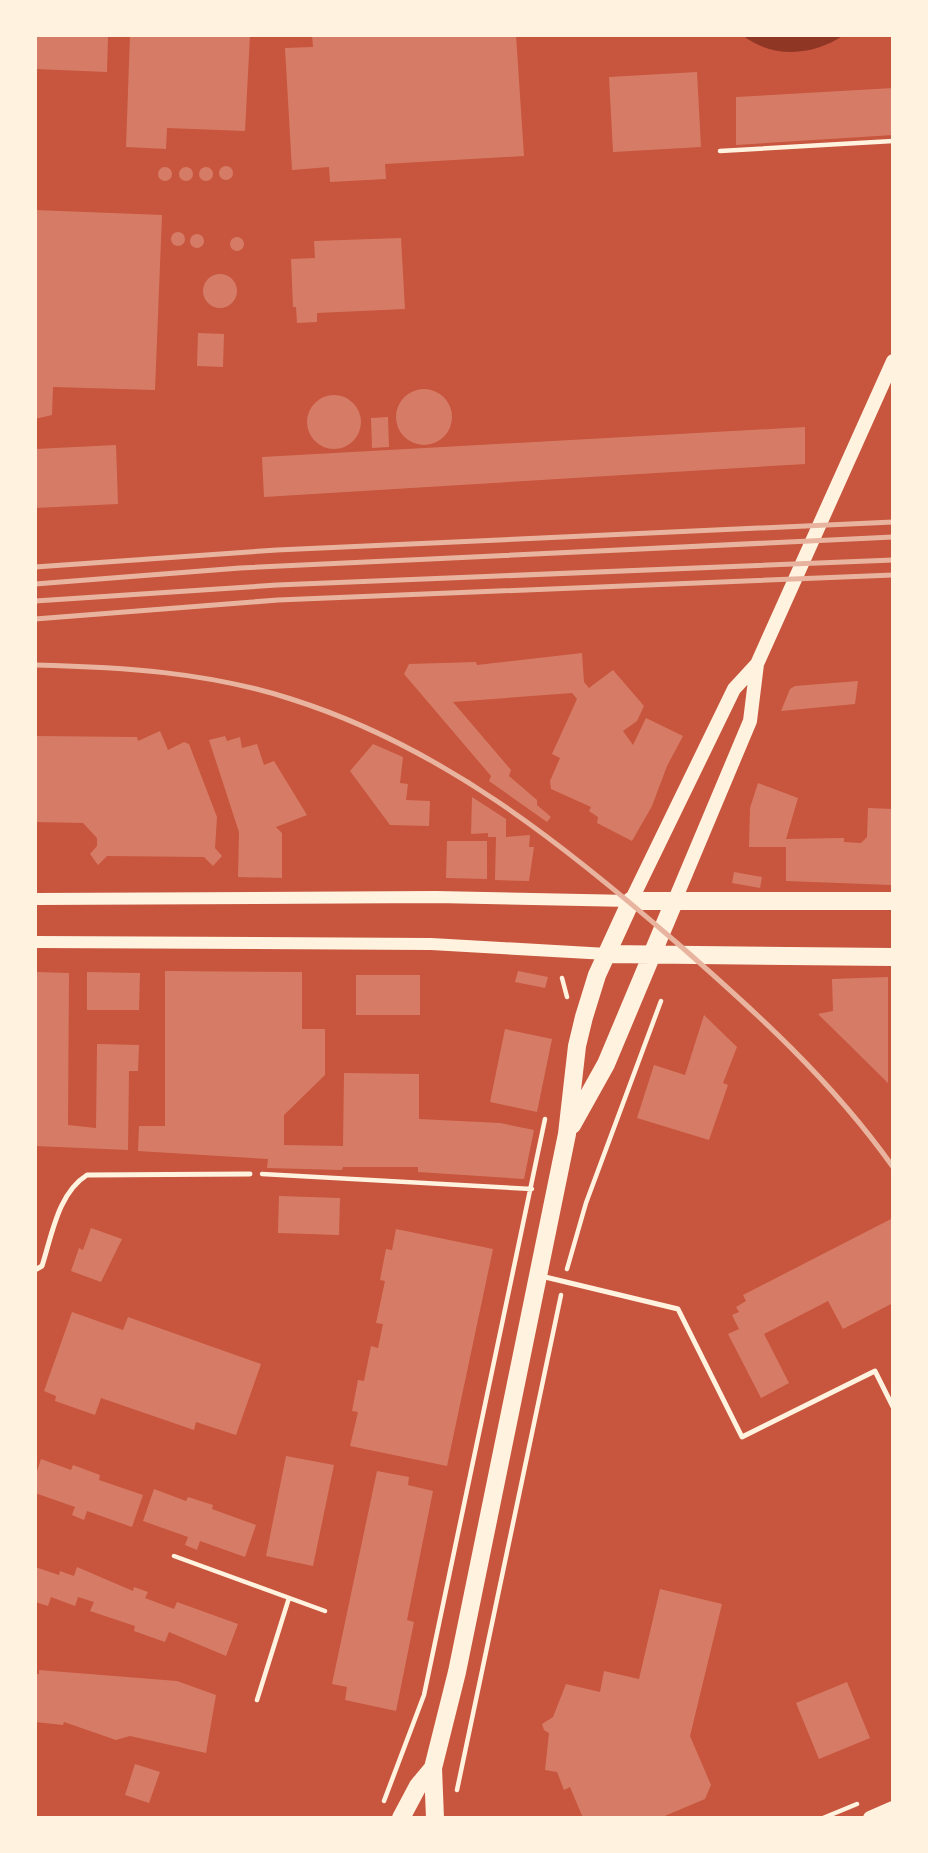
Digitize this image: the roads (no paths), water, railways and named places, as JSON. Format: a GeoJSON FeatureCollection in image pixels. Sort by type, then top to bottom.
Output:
{"type":"FeatureCollection","features":[{"type":"Feature","properties":{"kind":"main road"},"geometry":{"type":"LineString","coordinates":[[567,1134],[606,1064],[750,722],[757,664],[893,361]]}},
{"type":"Feature","properties":{"kind":"main road"},"geometry":{"type":"LineString","coordinates":[[435,1818],[433,1768],[457,1672],[567,1134],[577,1046],[590,994],[631,901],[734,688],[757,664]]}},
{"type":"Feature","properties":{"kind":"main road"},"geometry":{"type":"LineString","coordinates":[[631,901],[893,901]]}},
{"type":"Feature","properties":{"kind":"main road"},"geometry":{"type":"LineString","coordinates":[[607,954],[651,956],[733,953],[893,957]]}},
{"type":"Feature","properties":{"kind":"main road"},"geometry":{"type":"LineString","coordinates":[[401,1818],[418,1786],[433,1768]]}},
{"type":"Feature","properties":{"kind":"main road"},"geometry":{"type":"LineString","coordinates":[[870,1818],[893,1808]]}},
{"type":"Feature","properties":{"kind":"street"},"geometry":{"type":"LineString","coordinates":[[35,899],[436,897],[631,901]]}},
{"type":"Feature","properties":{"kind":"street"},"geometry":{"type":"LineString","coordinates":[[35,942],[418,944],[607,954]]}},
{"type":"Feature","properties":{"kind":"lane"},"geometry":{"type":"LineString","coordinates":[[35,1270],[42,1266],[66,1195],[75,1182],[87,1175],[250,1174]]}},
{"type":"Feature","properties":{"kind":"lane"},"geometry":{"type":"LineString","coordinates":[[538,1275],[678,1309],[742,1437],[875,1371],[893,1407]]}},
{"type":"Feature","properties":{"kind":"railway"},"geometry":{"type":"LineString","coordinates":[[35,567],[277,550],[893,522]]}},
{"type":"Feature","properties":{"kind":"railway"},"geometry":{"type":"LineString","coordinates":[[35,584],[240,568],[893,537]]}},
{"type":"Feature","properties":{"kind":"railway"},"geometry":{"type":"LineString","coordinates":[[35,601],[277,585],[893,560]]}},
{"type":"Feature","properties":{"kind":"railway"},"geometry":{"type":"LineString","coordinates":[[35,619],[278,600],[893,575]]}},
{"type":"Feature","properties":{"kind":"railway"},"geometry":{"type":"LineString","coordinates":[[35,665],[164,673],[260,690],[346,719],[448,770],[496,801],[589,869],[706,969],[819,1077],[845,1105],[893,1167]]}}]}
